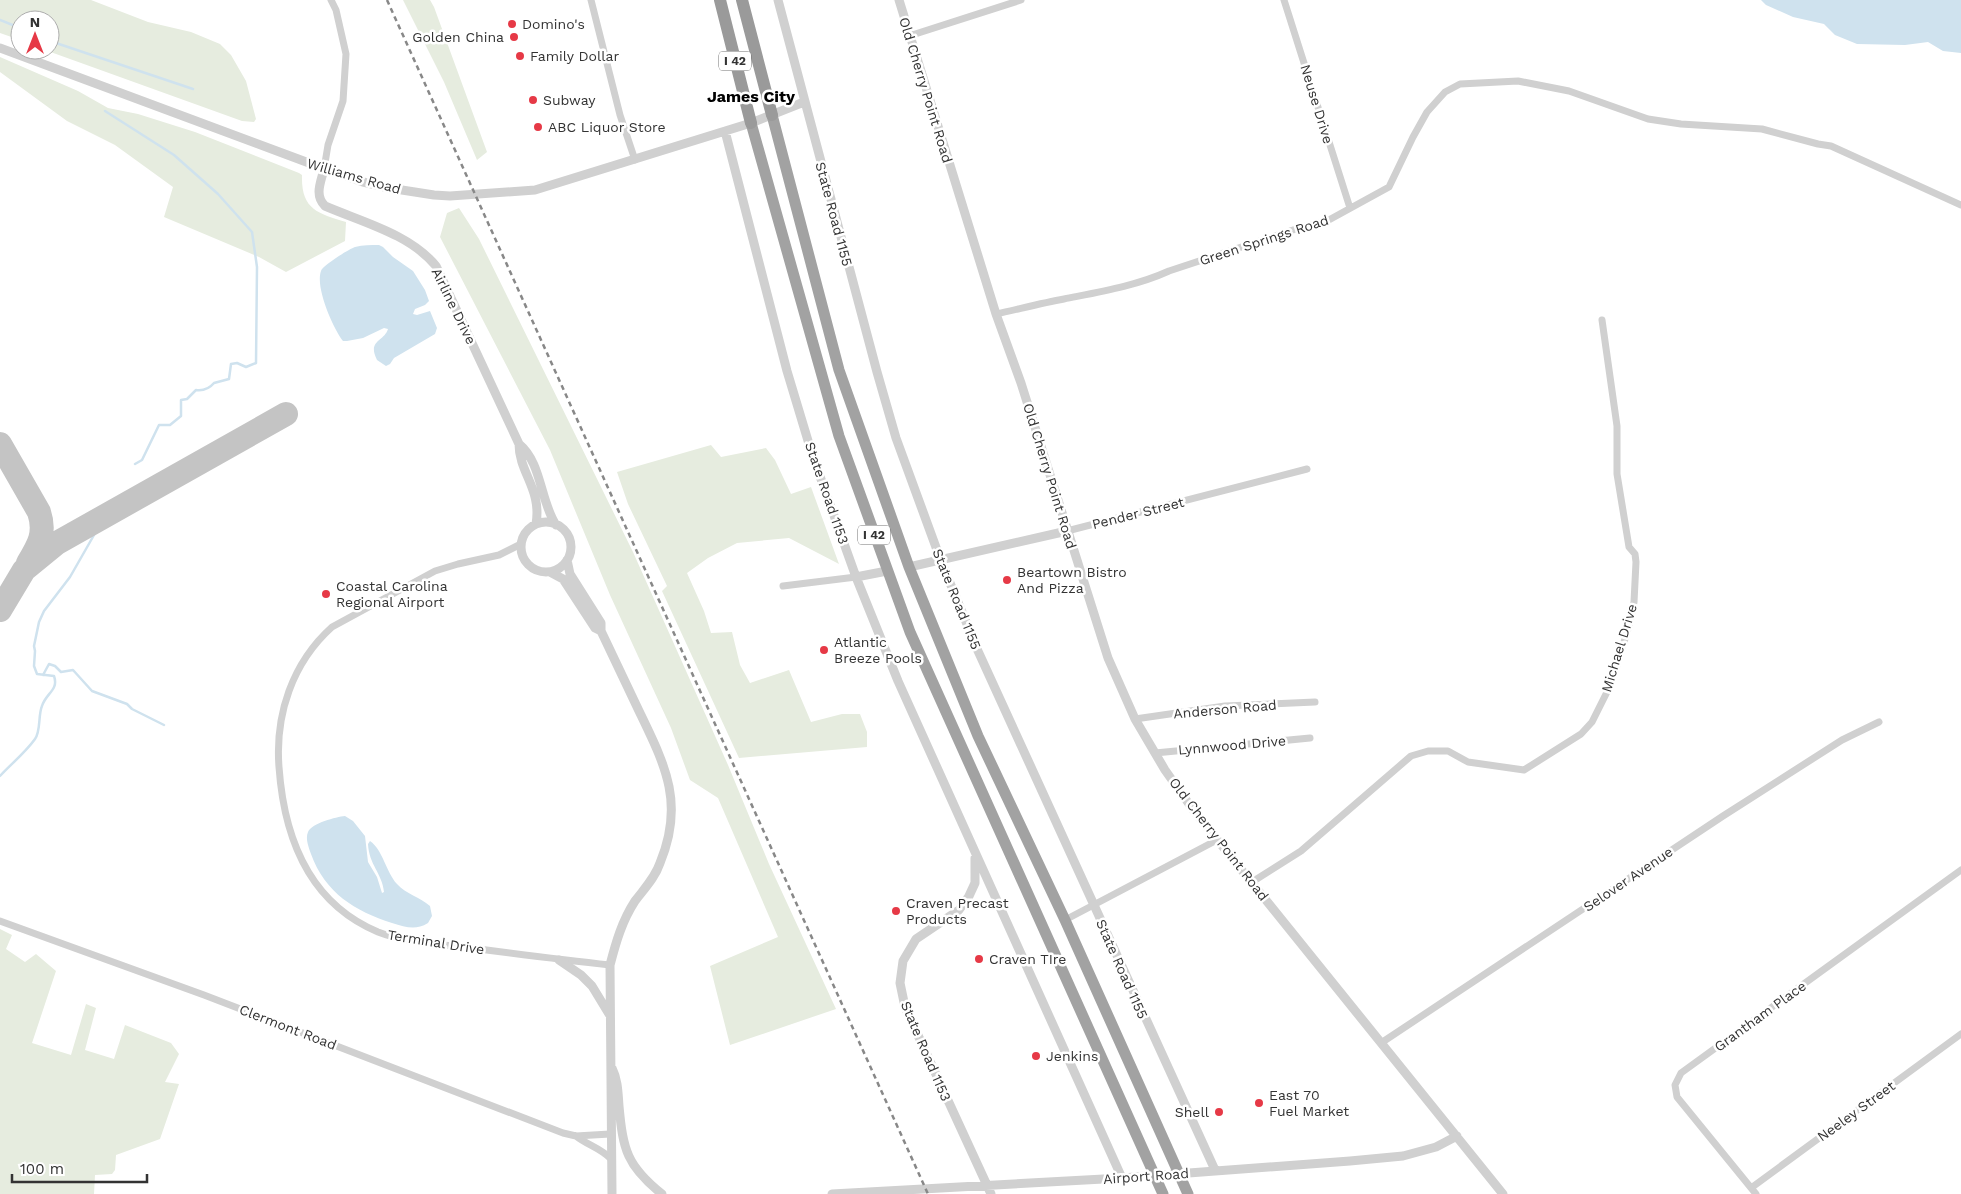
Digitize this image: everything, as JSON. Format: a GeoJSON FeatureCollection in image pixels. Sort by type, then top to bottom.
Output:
{"type":"FeatureCollection","features":[{"type":"Feature","properties":{"kind":"highway","name":"I 42"},"geometry":{"type":"LineString","coordinates":[[720,0],[751,123],[839,436],[887,571],[914,641],[1163,1194]]}},
{"type":"Feature","properties":{"kind":"highway"},"geometry":{"type":"LineString","coordinates":[[742,0],[839,370],[909,566],[978,736],[1065,920],[1188,1194]]}},
{"type":"Feature","properties":{"kind":"street"},"geometry":{"type":"LineString","coordinates":[[324,168],[328,144],[343,101],[346,54],[336,10],[331,0]]}},
{"type":"Feature","properties":{"kind":"street"},"geometry":{"type":"LineString","coordinates":[[591,0],[620,114],[635,160]]}},
{"type":"Feature","properties":{"kind":"street","name":"State Road 1155"},"geometry":{"type":"LineString","coordinates":[[778,0],[896,438],[941,560],[986,669],[1214,1170]]}},
{"type":"Feature","properties":{"kind":"street","name":"Old Cherry Point Road"},"geometry":{"type":"LineString","coordinates":[[898,0],[996,314],[1021,383],[1108,658],[1135,719],[1155,754],[1194,811],[1503,1194]]}},
{"type":"Feature","properties":{"kind":"street"},"geometry":{"type":"LineString","coordinates":[[909,36],[1021,0]]}},
{"type":"Feature","properties":{"kind":"street","name":"Neuse Drive"},"geometry":{"type":"LineString","coordinates":[[1284,0],[1350,208]]}},
{"type":"Feature","properties":{"kind":"street","name":"Williams Road"},"geometry":{"type":"LineString","coordinates":[[0,48],[324,168],[389,188],[450,196],[535,190],[751,123],[804,102]]}},
{"type":"Feature","properties":{"kind":"street","name":"Green Springs Road"},"geometry":{"type":"LineString","coordinates":[[996,314],[1065,298],[1082,297],[1151,279],[1169,271],[1299,228],[1327,221],[1389,187],[1420,124],[1436,101],[1445,92],[1460,84],[1518,81],[1568,91],[1648,120],[1762,129],[1831,146],[1961,204]]}},
{"type":"Feature","properties":{"kind":"street","name":"State Road 1153"},"geometry":{"type":"LineString","coordinates":[[725,131],[787,371],[812,454],[856,576],[890,664],[1122,1178]]}},
{"type":"Feature","properties":{"kind":"street","name":"Airline Drive"},"geometry":{"type":"LineString","coordinates":[[324,168],[318,194],[320,201],[325,206],[403,239],[418,248],[436,266],[519,444]]}},
{"type":"Feature","properties":{"kind":"street","name":"Michael Drive"},"geometry":{"type":"LineString","coordinates":[[1252,882],[1300,851],[1411,756],[1428,751],[1448,751],[1468,762],[1524,770],[1582,734],[1592,722],[1612,682],[1630,622],[1634,602],[1636,562],[1635,554],[1629,546],[1617,474],[1617,426],[1602,320]]}},
{"type":"Feature","properties":{"kind":"street"},"geometry":{"type":"LineString","coordinates":[[519,444],[519,453],[534,488],[537,504],[536,524],[543,522],[556,524]]}},
{"type":"Feature","properties":{"kind":"street"},"geometry":{"type":"LineString","coordinates":[[519,444],[526,450],[542,488],[549,514],[568,536],[570,544],[567,560],[570,574],[601,623],[601,631],[664,764],[671,796],[671,826],[660,866],[624,921],[617,936],[610,965],[612,1194]]}},
{"type":"Feature","properties":{"kind":"street","name":"Pender Street"},"geometry":{"type":"LineString","coordinates":[[909,566],[1067,531],[1307,470]]}},
{"type":"Feature","properties":{"kind":"street","name":"Terminal Drive"},"geometry":{"type":"LineString","coordinates":[[536,524],[526,532],[521,544],[499,555],[435,570],[332,627],[310,651],[289,690],[278,730],[277,751],[280,782],[288,821],[308,873],[326,898],[351,918],[380,932],[413,940],[610,965]]}},
{"type":"Feature","properties":{"kind":"street"},"geometry":{"type":"LineString","coordinates":[[521,544],[524,560],[536,570],[550,572],[562,579],[595,628],[601,631]]}},
{"type":"Feature","properties":{"kind":"street"},"geometry":{"type":"LineString","coordinates":[[550,572],[557,569],[567,560]]}},
{"type":"Feature","properties":{"kind":"street"},"geometry":{"type":"LineString","coordinates":[[783,586],[887,571]]}},
{"type":"Feature","properties":{"kind":"street","name":"Anderson Road"},"geometry":{"type":"LineString","coordinates":[[1135,719],[1225,706],[1315,702]]}},
{"type":"Feature","properties":{"kind":"street","name":"Selover Avenue"},"geometry":{"type":"LineString","coordinates":[[1381,1043],[1723,816],[1842,740],[1879,722]]}},
{"type":"Feature","properties":{"kind":"street","name":"Lynnwood Drive"},"geometry":{"type":"LineString","coordinates":[[1155,754],[1310,738]]}},
{"type":"Feature","properties":{"kind":"street"},"geometry":{"type":"LineString","coordinates":[[1065,920],[1218,840]]}},
{"type":"Feature","properties":{"kind":"street","name":"State Road 1153"},"geometry":{"type":"LineString","coordinates":[[970,841],[976,862],[976,883],[970,896],[959,910],[916,939],[903,961],[900,983],[905,1007],[989,1190]]}},
{"type":"Feature","properties":{"kind":"street","name":"Grantham Place"},"geometry":{"type":"LineString","coordinates":[[1753,1191],[1677,1097],[1675,1086],[1681,1073],[1961,870]]}},
{"type":"Feature","properties":{"kind":"street","name":"Clermont Road"},"geometry":{"type":"LineString","coordinates":[[0,921],[204,995],[563,1133],[576,1136],[610,1134]]}},
{"type":"Feature","properties":{"kind":"street"},"geometry":{"type":"LineString","coordinates":[[559,960],[581,974],[592,986],[609,1015]]}},
{"type":"Feature","properties":{"kind":"street","name":"Neeley Street"},"geometry":{"type":"LineString","coordinates":[[1753,1191],[1961,1034]]}},
{"type":"Feature","properties":{"kind":"street"},"geometry":{"type":"LineString","coordinates":[[610,1063],[617,1078],[622,1133],[627,1154],[641,1176],[662,1194]]}},
{"type":"Feature","properties":{"kind":"street","name":"Clermont Road"},"geometry":{"type":"LineString","coordinates":[[576,1136],[583,1142],[597,1147],[611,1159]]}},
{"type":"Feature","properties":{"kind":"street","name":"Airport Road"},"geometry":{"type":"LineString","coordinates":[[832,1194],[989,1190],[1214,1170],[1350,1161],[1403,1156],[1436,1147],[1457,1136]]}},
{"type":"Feature","properties":{"kind":"shaded area"},"geometry":{"type":"Polygon","coordinates":[[[0,0],[91,0],[148,22],[191,32],[220,44],[231,55],[246,81],[256,119],[254,122],[242,121],[60,55],[60,10],[10,10],[10,36],[0,33],[0,0]]]}},
{"type":"Feature","properties":{"kind":"shaded area"},"geometry":{"type":"Polygon","coordinates":[[[403,0],[430,0],[434,7],[487,152],[477,160],[444,82],[403,0]]]}},
{"type":"Feature","properties":{"kind":"shaded area"},"geometry":{"type":"Polygon","coordinates":[[[0,57],[78,91],[108,108],[138,114],[195,132],[299,173],[302,175],[304,195],[313,208],[327,216],[346,222],[345,241],[286,272],[259,257],[164,217],[173,187],[115,145],[67,121],[0,72],[0,57]]]}},
{"type":"Feature","properties":{"kind":"shaded area"},"geometry":{"type":"Polygon","coordinates":[[[459,208],[479,239],[633,552],[728,765],[769,864],[836,1009],[730,1045],[710,966],[778,937],[718,798],[690,780],[671,728],[610,595],[550,450],[440,237],[447,213],[459,208]]]}},
{"type":"Feature","properties":{"kind":"shaded area"},"geometry":{"type":"Polygon","coordinates":[[[711,445],[721,457],[766,448],[775,460],[791,494],[811,487],[839,564],[789,538],[737,543],[708,558],[687,573],[704,611],[711,633],[732,632],[740,665],[750,683],[789,670],[811,722],[842,714],[860,714],[867,732],[867,747],[739,758],[662,591],[667,586],[628,504],[617,472],[711,445]]]}},
{"type":"Feature","properties":{"kind":"shaded area"},"geometry":{"type":"Polygon","coordinates":[[[0,929],[12,935],[6,949],[25,962],[36,954],[56,971],[32,1043],[71,1055],[86,1004],[96,1008],[85,1050],[114,1059],[125,1025],[171,1043],[179,1054],[165,1082],[179,1084],[160,1139],[116,1155],[115,1170],[112,1174],[95,1175],[94,1194],[0,1194],[0,929]]]}},
{"type":"Feature","properties":{"kind":"water"},"geometry":{"type":"Polygon","coordinates":[[[1761,0],[1961,0],[1961,53],[1943,51],[1928,42],[1905,45],[1857,44],[1835,35],[1824,24],[1793,17],[1766,5],[1761,0]]]}},
{"type":"Feature","properties":{"kind":"water"},"geometry":{"type":"Polygon","coordinates":[[[379,245],[413,271],[425,290],[429,301],[415,309],[413,314],[417,315],[430,311],[437,328],[435,334],[394,358],[386,366],[377,360],[374,349],[377,342],[388,329],[384,328],[363,338],[343,341],[334,327],[320,287],[321,271],[331,262],[355,247],[379,245]]]}},
{"type":"Feature","properties":{"kind":"water"},"geometry":{"type":"Polygon","coordinates":[[[345,816],[353,821],[365,836],[368,862],[377,877],[382,893],[384,892],[383,885],[369,851],[368,844],[370,841],[378,850],[397,884],[430,906],[432,916],[428,923],[410,928],[378,918],[343,899],[324,880],[309,849],[307,835],[310,829],[319,823],[345,816]]]}},
{"type":"Feature","properties":{"kind":"waterway"},"geometry":{"type":"LineString","coordinates":[[0,20],[10,24]]}},
{"type":"Feature","properties":{"kind":"waterway"},"geometry":{"type":"LineString","coordinates":[[60,44],[193,89]]}},
{"type":"Feature","properties":{"kind":"waterway"},"geometry":{"type":"LineString","coordinates":[[105,111],[174,155],[218,194],[252,232],[257,267],[256,363],[246,367],[237,363],[231,364],[229,379],[214,383],[206,389],[196,390],[187,399],[181,400],[181,416],[170,425],[159,425],[142,460],[135,464]]}},
{"type":"Feature","properties":{"kind":"waterway"},"geometry":{"type":"LineString","coordinates":[[0,776],[37,736],[42,706],[55,685],[54,676],[37,674],[34,666],[34,646],[39,622],[44,611],[70,577],[98,528]]}},
{"type":"Feature","properties":{"kind":"waterway"},"geometry":{"type":"LineString","coordinates":[[43,675],[49,664],[55,666],[61,672],[73,670],[92,691],[127,704],[132,709],[164,725]]}},
{"type":"Feature","properties":{"kind":"taxiway"},"geometry":{"type":"LineString","coordinates":[[0,610],[24,570],[57,543],[286,414]]}},
{"type":"Feature","properties":{"kind":"taxiway"},"geometry":{"type":"LineString","coordinates":[[0,444],[39,512],[41,519],[40,539],[28,563]]}},
{"type":"Feature","properties":{"kind":"railway"},"geometry":{"type":"LineString","coordinates":[[387,0],[928,1194]]}},
{"type":"Feature","properties":{"kind":"place","name":"Domino's"},"geometry":{"type":"Point","coordinates":[512,24]}},
{"type":"Feature","properties":{"kind":"place","name":"Golden China"},"geometry":{"type":"Point","coordinates":[514,37]}},
{"type":"Feature","properties":{"kind":"place","name":"Family Dollar"},"geometry":{"type":"Point","coordinates":[520,56]}},
{"type":"Feature","properties":{"kind":"place","name":"Subway"},"geometry":{"type":"Point","coordinates":[533,100]}},
{"type":"Feature","properties":{"kind":"place","name":"ABC Liquor Store"},"geometry":{"type":"Point","coordinates":[538,127]}},
{"type":"Feature","properties":{"kind":"place","name":"Beartown Bistro And Pizza"},"geometry":{"type":"Point","coordinates":[1007,580]}},
{"type":"Feature","properties":{"kind":"place","name":"Coastal Carolina Regional Airport"},"geometry":{"type":"Point","coordinates":[326,594]}},
{"type":"Feature","properties":{"kind":"place","name":"Atlantic Breeze Pools"},"geometry":{"type":"Point","coordinates":[824,650]}},
{"type":"Feature","properties":{"kind":"place","name":"Craven Precast Products"},"geometry":{"type":"Point","coordinates":[896,911]}},
{"type":"Feature","properties":{"kind":"place","name":"Craven TIre"},"geometry":{"type":"Point","coordinates":[979,959]}},
{"type":"Feature","properties":{"kind":"place","name":"Jenkins"},"geometry":{"type":"Point","coordinates":[1036,1056]}},
{"type":"Feature","properties":{"kind":"place","name":"East 70 Fuel Market"},"geometry":{"type":"Point","coordinates":[1259,1103]}},
{"type":"Feature","properties":{"kind":"place","name":"Shell"},"geometry":{"type":"Point","coordinates":[1219,1112]}},
{"type":"Feature","properties":{"kind":"district","name":"James City"},"geometry":{"type":"Point","coordinates":[751,96]}}]}
